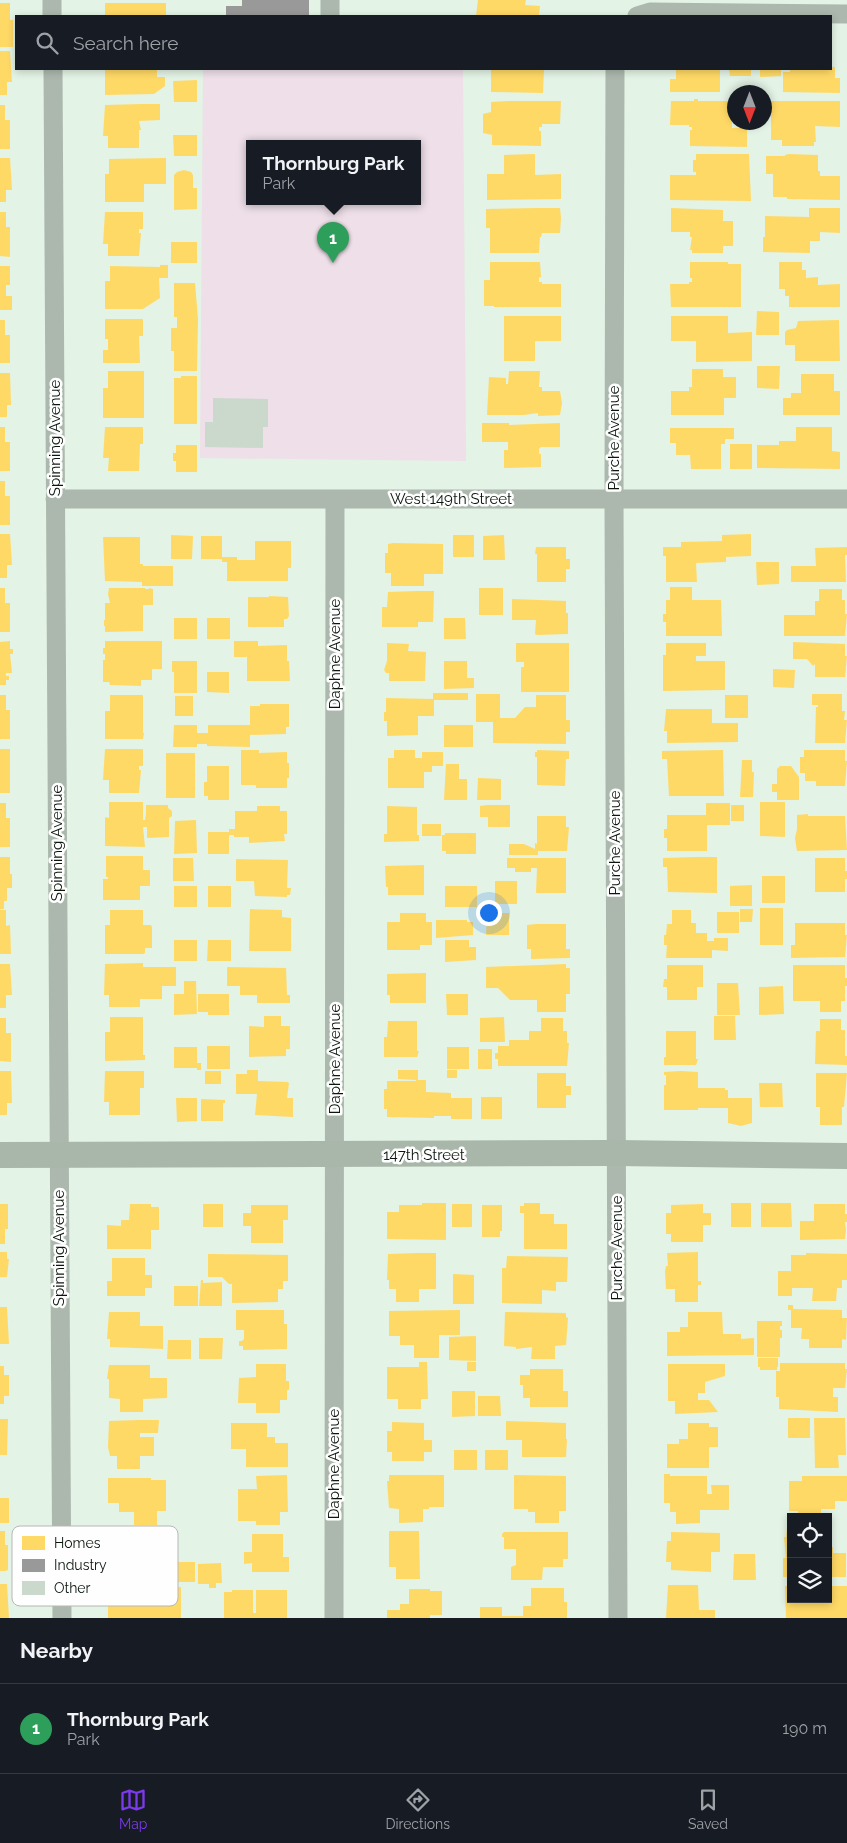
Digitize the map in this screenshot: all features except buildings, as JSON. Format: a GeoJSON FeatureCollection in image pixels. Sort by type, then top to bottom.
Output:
{"type":"FeatureCollection","features":[{"type":"Feature","properties":{"kind":"street"},"geometry":{"type":"LineString","coordinates":[[52,0],[52,15]]}},
{"type":"Feature","properties":{"kind":"street"},"geometry":{"type":"LineString","coordinates":[[330,0],[330,15]]}},
{"type":"Feature","properties":{"kind":"street"},"geometry":{"type":"LineString","coordinates":[[640,15],[650,12],[847,14]]}},
{"type":"Feature","properties":{"kind":"street","name":"Spinning Avenue"},"geometry":{"type":"LineString","coordinates":[[53,70],[61,1526]]}},
{"type":"Feature","properties":{"kind":"street","name":"Purche Avenue"},"geometry":{"type":"LineString","coordinates":[[615,70],[614,499],[618,1618]]}},
{"type":"Feature","properties":{"kind":"street","name":"West 149th Street"},"geometry":{"type":"LineString","coordinates":[[55,499],[847,499]]}},
{"type":"Feature","properties":{"kind":"street","name":"Daphne Avenue"},"geometry":{"type":"LineString","coordinates":[[334,1618],[335,499]]}},
{"type":"Feature","properties":{"kind":"street","name":"147th Street"},"geometry":{"type":"LineString","coordinates":[[0,1155],[616,1153],[847,1156]]}},
{"type":"Feature","properties":{"kind":"shaded area"},"geometry":{"type":"Polygon","coordinates":[[[203,70],[463,70],[466,461],[200,458],[203,70]]]}},
{"type":"Feature","properties":{"kind":"place","name":"Thornburg Park"},"geometry":{"type":"Point","coordinates":[333,263]}}]}
